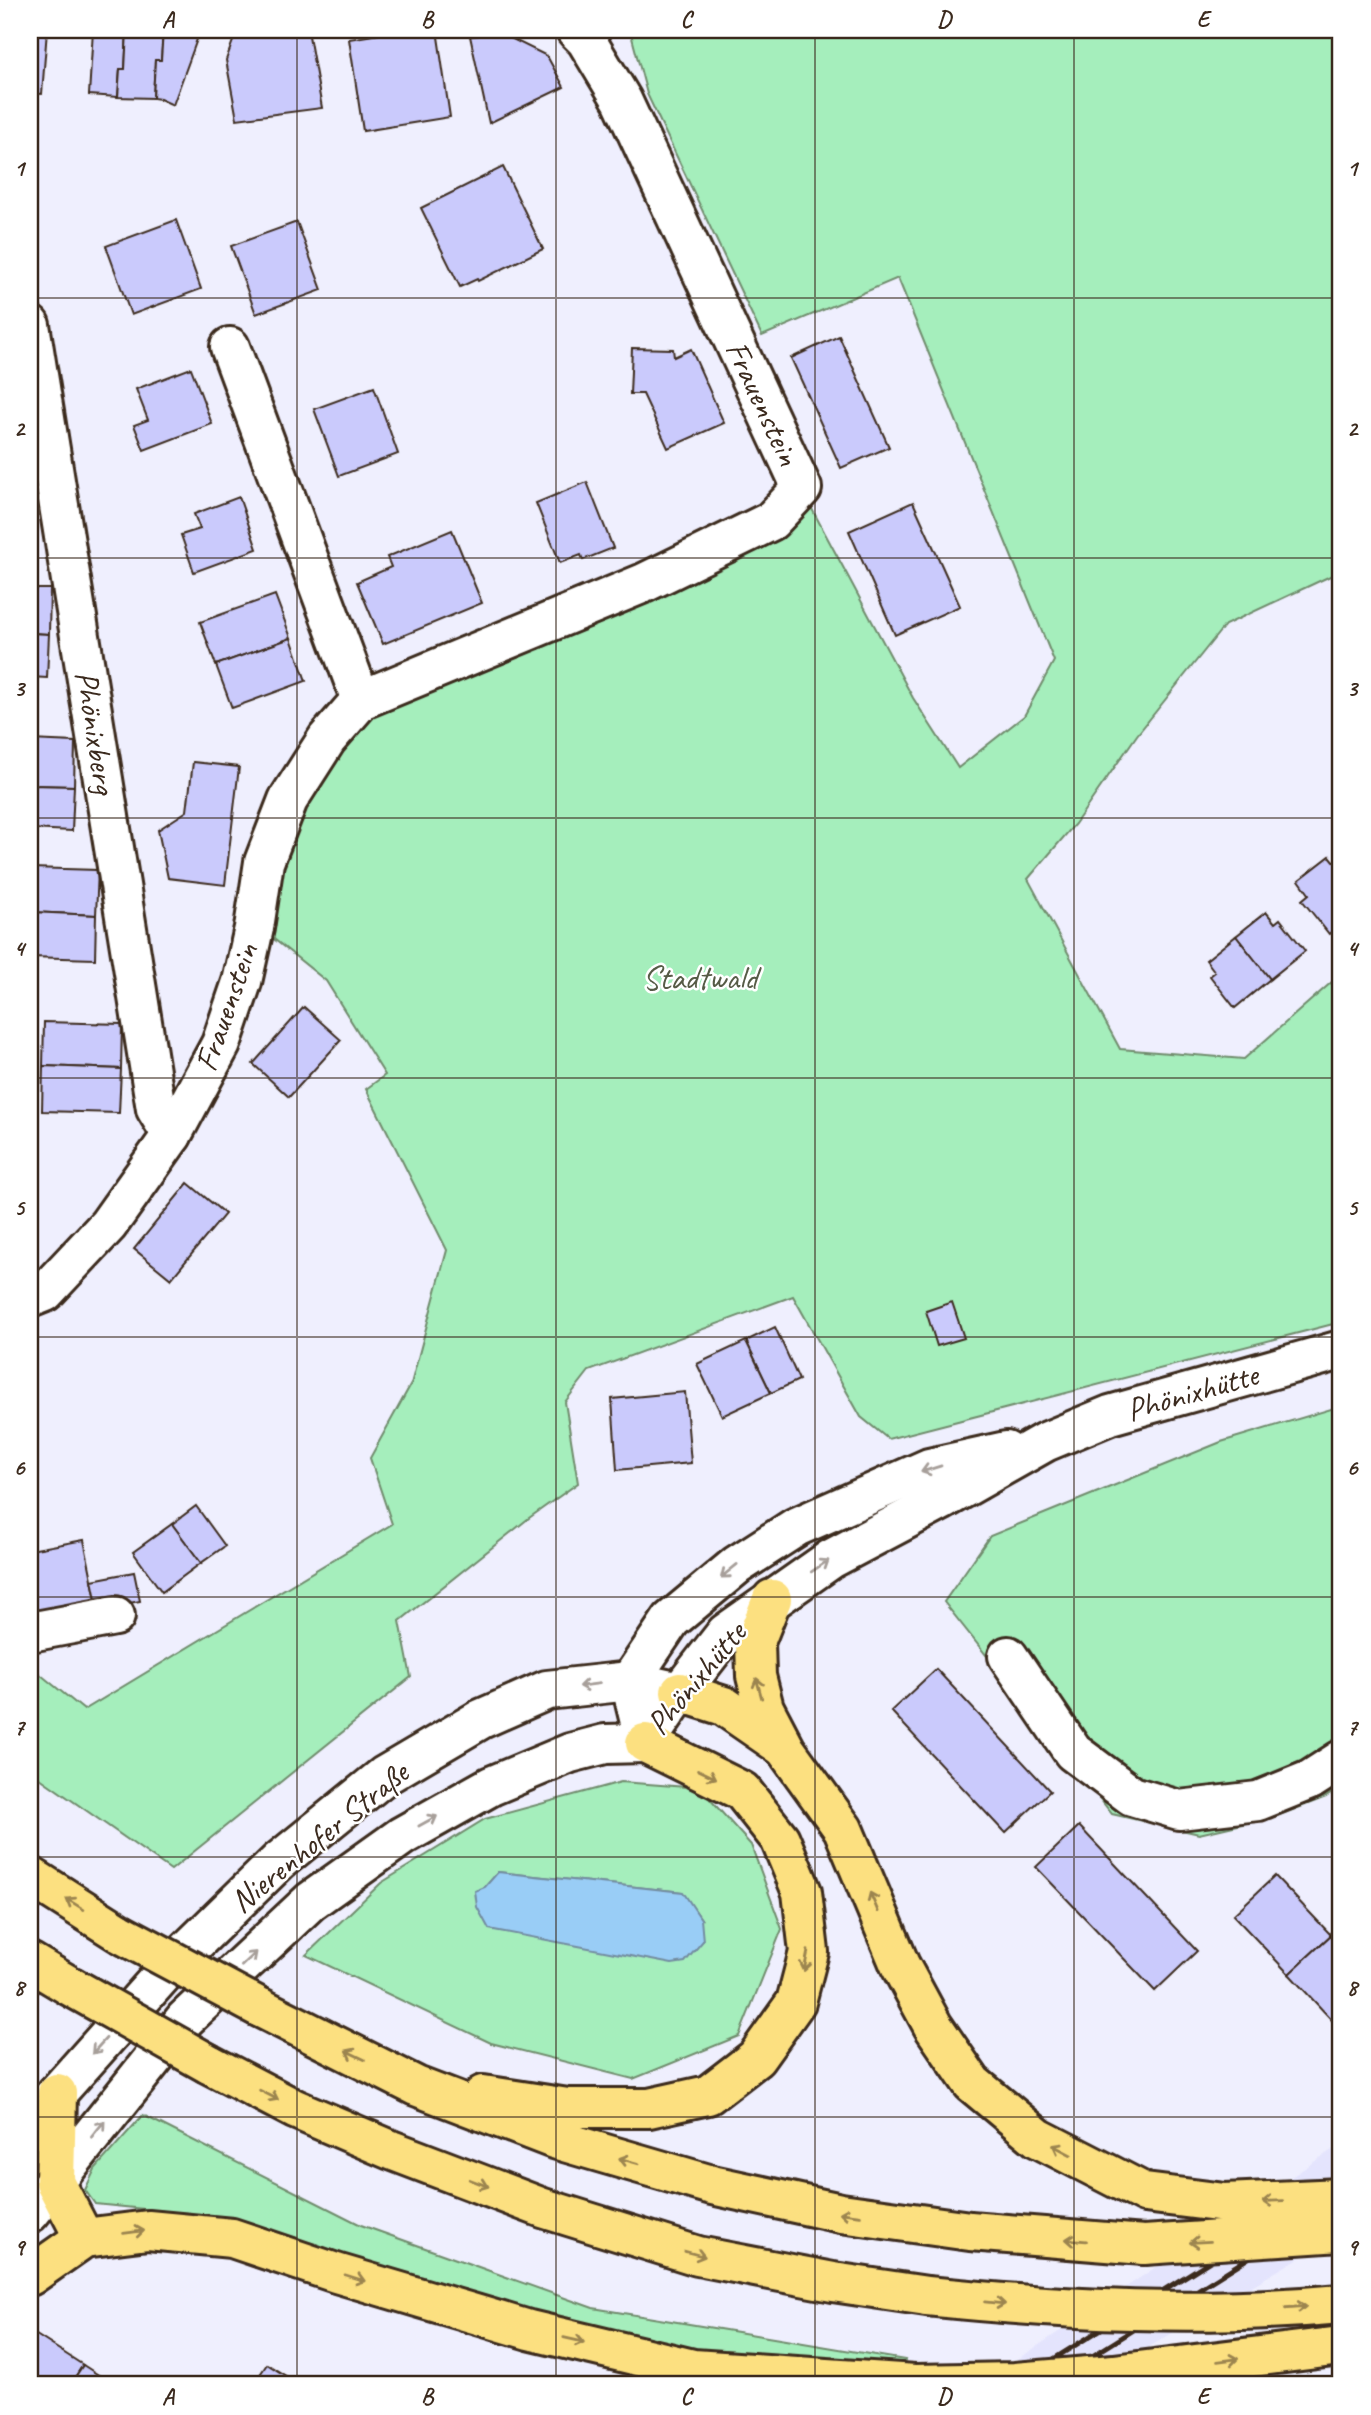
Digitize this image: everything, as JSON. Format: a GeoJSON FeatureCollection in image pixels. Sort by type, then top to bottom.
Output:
{"type":"FeatureCollection","features":[{"type":"Feature","properties":{"kind":"highway"},"geometry":{"type":"LineString","coordinates":[[772,1599],[755,1642],[756,1676],[764,1708],[786,1750],[843,1829],[900,1965],[933,2026],[972,2083],[1038,2138],[1145,2193],[1225,2203],[1341,2198]]}},
{"type":"Feature","properties":{"kind":"highway"},"geometry":{"type":"LineString","coordinates":[[680,1692],[724,1706],[786,1750]]}},
{"type":"Feature","properties":{"kind":"highway"},"geometry":{"type":"LineString","coordinates":[[416,2086],[568,2108],[649,2108],[696,2098],[708,2095],[756,2058],[796,2002],[808,1952],[807,1940],[802,1892],[780,1839],[742,1791],[645,1744]]}},
{"type":"Feature","properties":{"kind":"highway"},"geometry":{"type":"LineString","coordinates":[[30,1876],[120,1933],[416,2086],[554,2140],[712,2185],[841,2213],[957,2229],[1144,2245],[1341,2232]]}},
{"type":"Feature","properties":{"kind":"highway"},"geometry":{"type":"LineString","coordinates":[[30,1962],[209,2064],[295,2109],[391,2150],[543,2208],[698,2256],[833,2282],[927,2296],[1019,2305],[1112,2310],[1253,2310],[1341,2304]]}},
{"type":"Feature","properties":{"kind":"highway"},"geometry":{"type":"LineString","coordinates":[[57,2093],[39,2200],[84,2238]]}},
{"type":"Feature","properties":{"kind":"highway"},"geometry":{"type":"LineString","coordinates":[[30,2276],[84,2238],[148,2230],[232,2238],[336,2273],[529,2330],[693,2369],[915,2384],[1014,2382],[1114,2374],[1341,2346]]}},
{"type":"Feature","properties":{"kind":"street","name":"Frauenstein"},"geometry":{"type":"LineString","coordinates":[[38,1295],[108,1225],[172,1135],[221,1044],[242,982],[264,862],[288,800],[327,739],[361,700],[644,583],[771,521],[802,488],[622,100],[586,40],[576,30]]}},
{"type":"Feature","properties":{"kind":"street","name":"Phönixberg"},"geometry":{"type":"LineString","coordinates":[[30,326],[156,1109],[172,1135]]}},
{"type":"Feature","properties":{"kind":"street"},"geometry":{"type":"LineString","coordinates":[[230,347],[361,700]]}},
{"type":"Feature","properties":{"kind":"street","name":"Phönixhütte"},"geometry":{"type":"LineString","coordinates":[[645,1744],[680,1692],[726,1633],[831,1559],[1045,1443],[1110,1415],[1341,1350]]}},
{"type":"Feature","properties":{"kind":"street","name":"Phönixhütte"},"geometry":{"type":"LineString","coordinates":[[645,1744],[630,1681],[671,1620],[737,1565],[796,1527],[929,1468],[1045,1443]]}},
{"type":"Feature","properties":{"kind":"street"},"geometry":{"type":"LineString","coordinates":[[30,1632],[115,1616]]}},
{"type":"Feature","properties":{"kind":"street"},"geometry":{"type":"LineString","coordinates":[[1008,1656],[1073,1752],[1132,1796],[1179,1810],[1258,1801],[1310,1780],[1341,1760]]}},
{"type":"Feature","properties":{"kind":"street","name":"Nierenhofer Straße"},"geometry":{"type":"LineString","coordinates":[[30,2123],[165,1972],[270,1870],[384,1776],[481,1719],[547,1690],[630,1681],[680,1692]]}},
{"type":"Feature","properties":{"kind":"street","name":"Nierenhofer Straße"},"geometry":{"type":"LineString","coordinates":[[39,2200],[185,2019],[311,1901],[402,1836],[491,1786],[570,1753],[605,1744],[645,1744]]}},
{"type":"Feature","properties":{"kind":"shaded area"},"geometry":{"type":"Polygon","coordinates":[[[1341,2144],[1341,2233],[1085,2385],[979,2385],[1341,2144]]]}},
{"type":"Feature","properties":{"kind":"green space","name":"Stadtwald"},"geometry":{"type":"Polygon","coordinates":[[[630,30],[1341,30],[1341,571],[1225,625],[1137,735],[1075,824],[1028,879],[1120,1049],[1244,1059],[1341,974],[1341,1322],[888,1439],[861,1417],[793,1296],[589,1371],[565,1402],[578,1483],[529,1518],[400,1621],[411,1677],[171,1870],[30,1771],[30,1666],[84,1710],[392,1524],[370,1458],[411,1384],[447,1250],[366,1089],[385,1075],[326,981],[259,927],[269,863],[368,703],[804,494],[913,698],[958,768],[1024,716],[1054,661],[898,278],[762,336],[647,94],[630,30]]]}},
{"type":"Feature","properties":{"kind":"green space"},"geometry":{"type":"Polygon","coordinates":[[[1341,1406],[1341,1787],[1326,1797],[1277,1816],[1199,1834],[1112,1814],[944,1602],[990,1536],[1221,1442],[1341,1406]]]}},
{"type":"Feature","properties":{"kind":"green space"},"geometry":{"type":"Polygon","coordinates":[[[621,1782],[700,1788],[751,1845],[782,1929],[739,2036],[633,2079],[491,2043],[306,1955],[381,1883],[485,1819],[621,1782]],[[498,1872],[485,1887],[701,1919],[682,1892],[498,1872]]]}},
{"type":"Feature","properties":{"kind":"green space"},"geometry":{"type":"Polygon","coordinates":[[[143,2115],[361,2225],[593,2308],[905,2360],[902,2368],[852,2368],[694,2349],[589,2331],[387,2272],[233,2218],[95,2204],[85,2190],[95,2169],[143,2115]]]}},
{"type":"Feature","properties":{"kind":"water"},"geometry":{"type":"Polygon","coordinates":[[[498,1872],[683,1892],[701,1919],[703,1941],[685,1962],[672,1964],[489,1929],[477,1907],[475,1891],[485,1887],[498,1872]]]}},
{"type":"Feature","properties":{"kind":"building"},"geometry":{"type":"Polygon","coordinates":[[[30,30],[47,30],[42,94],[30,93],[30,30]]]}},
{"type":"Feature","properties":{"kind":"building"},"geometry":{"type":"Polygon","coordinates":[[[93,30],[127,30],[125,69],[120,69],[118,97],[89,95],[93,30]]]}},
{"type":"Feature","properties":{"kind":"building"},"geometry":{"type":"Polygon","coordinates":[[[127,30],[163,30],[161,60],[155,60],[153,98],[118,97],[120,69],[125,69],[127,30]]]}},
{"type":"Feature","properties":{"kind":"building"},"geometry":{"type":"Polygon","coordinates":[[[163,30],[200,31],[173,105],[153,98],[155,60],[161,60],[163,30]]]}},
{"type":"Feature","properties":{"kind":"building"},"geometry":{"type":"Polygon","coordinates":[[[237,30],[308,30],[322,108],[237,119],[226,60],[237,30]]]}},
{"type":"Feature","properties":{"kind":"building"},"geometry":{"type":"Polygon","coordinates":[[[404,30],[437,30],[450,117],[363,131],[349,39],[404,30]]]}},
{"type":"Feature","properties":{"kind":"building"},"geometry":{"type":"Polygon","coordinates":[[[500,33],[547,56],[564,87],[489,123],[470,36],[500,33]]]}},
{"type":"Feature","properties":{"kind":"building"},"geometry":{"type":"Polygon","coordinates":[[[503,167],[543,249],[460,287],[421,208],[503,167]]]}},
{"type":"Feature","properties":{"kind":"building"},"geometry":{"type":"Polygon","coordinates":[[[176,220],[201,289],[131,315],[106,246],[176,220]]]}},
{"type":"Feature","properties":{"kind":"building"},"geometry":{"type":"Polygon","coordinates":[[[297,222],[322,290],[256,314],[231,246],[297,222]]]}},
{"type":"Feature","properties":{"kind":"building"},"geometry":{"type":"Polygon","coordinates":[[[839,336],[889,447],[841,468],[791,358],[839,336]]]}},
{"type":"Feature","properties":{"kind":"building"},"geometry":{"type":"Polygon","coordinates":[[[632,348],[673,349],[674,357],[691,349],[724,423],[668,448],[643,394],[630,394],[632,348]]]}},
{"type":"Feature","properties":{"kind":"building"},"geometry":{"type":"Polygon","coordinates":[[[191,368],[212,424],[144,450],[134,425],[148,420],[136,389],[191,368]]]}},
{"type":"Feature","properties":{"kind":"building"},"geometry":{"type":"Polygon","coordinates":[[[374,387],[398,454],[339,476],[314,409],[374,387]]]}},
{"type":"Feature","properties":{"kind":"building"},"geometry":{"type":"Polygon","coordinates":[[[587,482],[613,548],[583,560],[581,555],[560,563],[536,503],[587,482]]]}},
{"type":"Feature","properties":{"kind":"building"},"geometry":{"type":"Polygon","coordinates":[[[239,497],[257,549],[194,572],[181,535],[200,529],[194,514],[239,497]]]}},
{"type":"Feature","properties":{"kind":"building"},"geometry":{"type":"Polygon","coordinates":[[[913,502],[960,606],[895,635],[849,531],[913,502]]]}},
{"type":"Feature","properties":{"kind":"building"},"geometry":{"type":"Polygon","coordinates":[[[452,530],[482,603],[383,644],[357,582],[391,567],[387,557],[452,530]]]}},
{"type":"Feature","properties":{"kind":"building"},"geometry":{"type":"Polygon","coordinates":[[[30,589],[50,589],[49,634],[30,633],[30,589]]]}},
{"type":"Feature","properties":{"kind":"building"},"geometry":{"type":"Polygon","coordinates":[[[275,595],[291,638],[216,665],[200,622],[275,595]]]}},
{"type":"Feature","properties":{"kind":"building"},"geometry":{"type":"Polygon","coordinates":[[[30,633],[49,634],[47,678],[30,677],[30,633]]]}},
{"type":"Feature","properties":{"kind":"building"},"geometry":{"type":"Polygon","coordinates":[[[291,638],[306,681],[232,708],[216,665],[291,638]]]}},
{"type":"Feature","properties":{"kind":"building"},"geometry":{"type":"Polygon","coordinates":[[[30,740],[75,742],[74,786],[30,785],[30,740]]]}},
{"type":"Feature","properties":{"kind":"building"},"geometry":{"type":"Polygon","coordinates":[[[193,762],[239,767],[225,885],[168,878],[158,830],[187,811],[193,762]]]}},
{"type":"Feature","properties":{"kind":"building"},"geometry":{"type":"Polygon","coordinates":[[[30,785],[74,786],[72,831],[30,829],[30,785]]]}},
{"type":"Feature","properties":{"kind":"building"},"geometry":{"type":"Polygon","coordinates":[[[1330,856],[1341,869],[1341,923],[1329,934],[1302,900],[1309,894],[1299,880],[1330,856]]]}},
{"type":"Feature","properties":{"kind":"building"},"geometry":{"type":"Polygon","coordinates":[[[30,868],[98,870],[96,915],[30,912],[30,868]]]}},
{"type":"Feature","properties":{"kind":"building"},"geometry":{"type":"Polygon","coordinates":[[[30,912],[96,915],[95,959],[30,957],[30,912]]]}},
{"type":"Feature","properties":{"kind":"building"},"geometry":{"type":"Polygon","coordinates":[[[1266,912],[1275,923],[1280,919],[1305,951],[1270,979],[1236,936],[1266,912]]]}},
{"type":"Feature","properties":{"kind":"building"},"geometry":{"type":"Polygon","coordinates":[[[1236,936],[1270,979],[1235,1008],[1210,976],[1215,972],[1206,960],[1236,936]]]}},
{"type":"Feature","properties":{"kind":"building"},"geometry":{"type":"Polygon","coordinates":[[[304,1007],[341,1040],[289,1097],[253,1064],[304,1007]]]}},
{"type":"Feature","properties":{"kind":"building"},"geometry":{"type":"Polygon","coordinates":[[[44,1022],[122,1024],[121,1069],[43,1066],[44,1022]]]}},
{"type":"Feature","properties":{"kind":"building"},"geometry":{"type":"Polygon","coordinates":[[[43,1066],[121,1069],[119,1113],[42,1111],[43,1066]]]}},
{"type":"Feature","properties":{"kind":"building"},"geometry":{"type":"Polygon","coordinates":[[[188,1183],[225,1214],[171,1279],[134,1249],[188,1183]]]}},
{"type":"Feature","properties":{"kind":"building"},"geometry":{"type":"Polygon","coordinates":[[[952,1302],[964,1338],[937,1346],[926,1311],[952,1302]]]}},
{"type":"Feature","properties":{"kind":"building"},"geometry":{"type":"Polygon","coordinates":[[[775,1327],[799,1380],[771,1393],[746,1341],[775,1327]]]}},
{"type":"Feature","properties":{"kind":"building"},"geometry":{"type":"Polygon","coordinates":[[[746,1341],[771,1393],[722,1416],[697,1364],[746,1341]]]}},
{"type":"Feature","properties":{"kind":"building"},"geometry":{"type":"Polygon","coordinates":[[[685,1392],[691,1463],[617,1470],[612,1399],[685,1392]]]}},
{"type":"Feature","properties":{"kind":"building"},"geometry":{"type":"Polygon","coordinates":[[[196,1506],[225,1546],[201,1563],[172,1524],[196,1506]]]}},
{"type":"Feature","properties":{"kind":"building"},"geometry":{"type":"Polygon","coordinates":[[[172,1524],[201,1563],[162,1592],[133,1552],[172,1524]]]}},
{"type":"Feature","properties":{"kind":"building"},"geometry":{"type":"Polygon","coordinates":[[[84,1540],[98,1609],[37,1621],[30,1582],[30,1550],[84,1540]]]}},
{"type":"Feature","properties":{"kind":"building"},"geometry":{"type":"Polygon","coordinates":[[[134,1572],[140,1601],[98,1609],[92,1580],[134,1572]]]}},
{"type":"Feature","properties":{"kind":"building"},"geometry":{"type":"Polygon","coordinates":[[[936,1669],[1050,1791],[1005,1833],[891,1711],[936,1669]]]}},
{"type":"Feature","properties":{"kind":"building"},"geometry":{"type":"Polygon","coordinates":[[[1079,1826],[1197,1951],[1155,1991],[1036,1867],[1079,1826]]]}},
{"type":"Feature","properties":{"kind":"building"},"geometry":{"type":"Polygon","coordinates":[[[1275,1876],[1331,1935],[1289,1974],[1233,1915],[1275,1876]]]}},
{"type":"Feature","properties":{"kind":"building"},"geometry":{"type":"Polygon","coordinates":[[[1331,1935],[1341,1946],[1341,2030],[1289,1974],[1331,1935]]]}},
{"type":"Feature","properties":{"kind":"building"},"geometry":{"type":"Polygon","coordinates":[[[30,2331],[83,2365],[70,2385],[30,2385],[30,2331]]]}},
{"type":"Feature","properties":{"kind":"building"},"geometry":{"type":"Polygon","coordinates":[[[267,2364],[300,2385],[253,2385],[267,2364]]]}},
{"type":"Feature","properties":{"kind":"building"},"geometry":{"type":"Polygon","coordinates":[[[83,2365],[114,2385],[70,2385],[83,2365]]]}},
{"type":"Feature","properties":{"kind":"railway"},"geometry":{"type":"LineString","coordinates":[[1012,2385],[1341,2179]]}},
{"type":"Feature","properties":{"kind":"railway"},"geometry":{"type":"LineString","coordinates":[[1046,2385],[1341,2200]]}}]}
